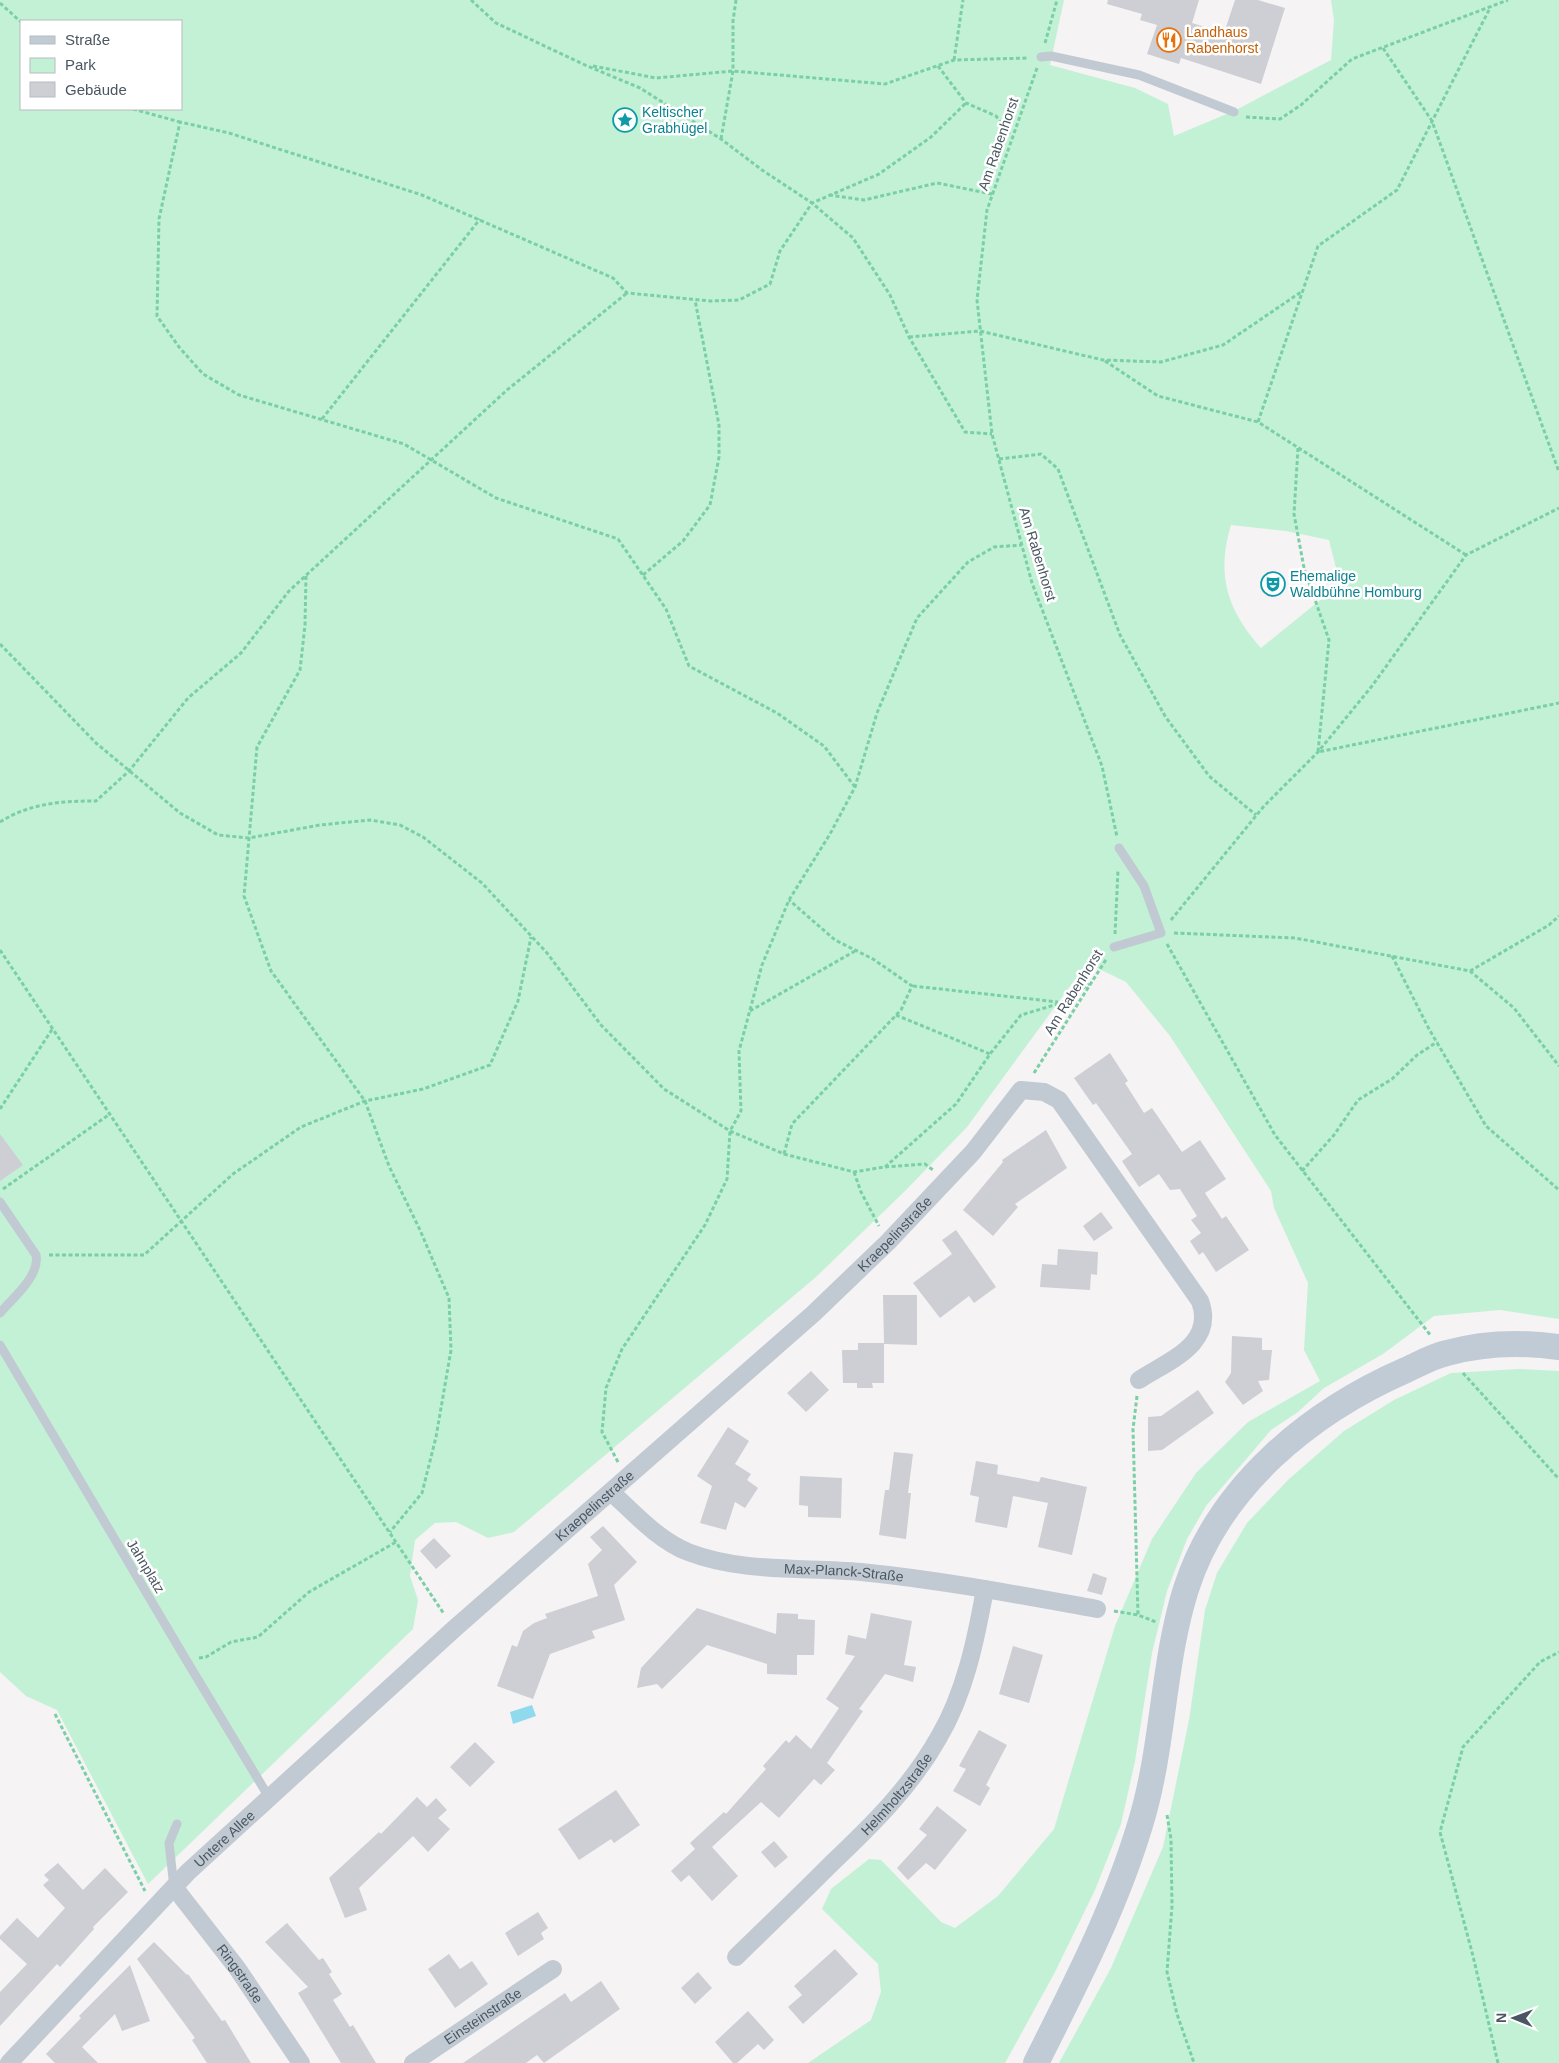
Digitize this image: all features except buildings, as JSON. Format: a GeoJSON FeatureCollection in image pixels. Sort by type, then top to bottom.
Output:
{"type":"FeatureCollection","features":[{"type":"Feature","properties":{"kind":"street","name":"Kraepelinstraße"},"geometry":{"type":"LineString","coordinates":[[454,1629],[813,1314],[948,1181],[1021,1090]]}},
{"type":"Feature","properties":{"kind":"street"},"geometry":{"type":"LineString","coordinates":[[1021,1090],[1044,1092],[1059,1100],[1200,1301],[1205,1322],[1194,1344],[1138,1380]]}},
{"type":"Feature","properties":{"kind":"street"},"geometry":{"type":"LineString","coordinates":[[1036,2063],[1097,1940],[1119,1887],[1141,1822],[1165,1704],[1175,1630],[1187,1587],[1202,1551],[1222,1516],[1250,1479],[1280,1449],[1338,1405],[1387,1379],[1446,1353],[1492,1345],[1533,1344],[1559,1347]]}},
{"type":"Feature","properties":{"kind":"street","name":"Max-Planck-Straße"},"geometry":{"type":"LineString","coordinates":[[611,1492],[664,1538],[688,1552],[750,1565],[861,1572],[985,1589],[1098,1609]]}},
{"type":"Feature","properties":{"kind":"street","name":"Helmholtzstraße"},"geometry":{"type":"LineString","coordinates":[[736,1957],[885,1812],[914,1777],[940,1736],[961,1687],[976,1640],[985,1589]]}},
{"type":"Feature","properties":{"kind":"street","name":"Untere Allee"},"geometry":{"type":"LineString","coordinates":[[9,2063],[153,1907],[454,1629]]}},
{"type":"Feature","properties":{"kind":"street","name":"Ringstraße"},"geometry":{"type":"LineString","coordinates":[[174,1887],[237,1968],[301,2063]]}},
{"type":"Feature","properties":{"kind":"street","name":"Einsteinstraße"},"geometry":{"type":"LineString","coordinates":[[413,2063],[553,1969]]}},
{"type":"Feature","properties":{"kind":"lane"},"geometry":{"type":"LineString","coordinates":[[1041,57],[1051,56],[1138,76],[1234,112]]}},
{"type":"Feature","properties":{"kind":"lane"},"geometry":{"type":"LineString","coordinates":[[1114,947],[1161,933],[1144,886],[1119,848]]}},
{"type":"Feature","properties":{"kind":"lane"},"geometry":{"type":"LineString","coordinates":[[0,1202],[36,1256],[38,1263],[34,1272],[0,1313]]}},
{"type":"Feature","properties":{"kind":"lane","name":"Jahnplatz"},"geometry":{"type":"LineString","coordinates":[[0,1345],[185,1658],[271,1799]]}},
{"type":"Feature","properties":{"kind":"lane"},"geometry":{"type":"LineString","coordinates":[[174,1887],[169,1843],[177,1824]]}},
{"type":"Feature","properties":{"kind":"path"},"geometry":{"type":"LineString","coordinates":[[471,0],[496,23],[585,65],[640,88],[721,139],[762,170],[812,202],[853,238],[890,295],[909,337],[965,432],[992,434]]}},
{"type":"Feature","properties":{"kind":"path"},"geometry":{"type":"LineString","coordinates":[[721,139],[734,71],[733,21],[736,0]]}},
{"type":"Feature","properties":{"kind":"path"},"geometry":{"type":"LineString","coordinates":[[954,60],[963,0]]}},
{"type":"Feature","properties":{"kind":"path","name":"Am Rabenhorst"},"geometry":{"type":"LineString","coordinates":[[1021,1090],[1044,1060],[1114,947],[1119,848],[1102,766],[1032,583],[992,434],[976,300],[987,210],[1041,57],[1057,0]]}},
{"type":"Feature","properties":{"kind":"path"},"geometry":{"type":"LineString","coordinates":[[1234,112],[1246,117],[1280,119],[1301,105],[1352,59],[1508,0]]}},
{"type":"Feature","properties":{"kind":"path"},"geometry":{"type":"LineString","coordinates":[[0,3],[20,21]]}},
{"type":"Feature","properties":{"kind":"path"},"geometry":{"type":"LineString","coordinates":[[1258,422],[1318,246],[1397,190],[1491,6]]}},
{"type":"Feature","properties":{"kind":"path"},"geometry":{"type":"LineString","coordinates":[[1383,48],[1432,121],[1559,472]]}},
{"type":"Feature","properties":{"kind":"path"},"geometry":{"type":"LineString","coordinates":[[585,65],[656,78],[734,71],[885,84],[954,60],[1041,57]]}},
{"type":"Feature","properties":{"kind":"path"},"geometry":{"type":"LineString","coordinates":[[938,66],[966,103],[996,116],[1012,136]]}},
{"type":"Feature","properties":{"kind":"path"},"geometry":{"type":"LineString","coordinates":[[137,110],[229,133],[422,195],[613,278],[627,293],[695,300],[739,300],[770,284],[780,251],[812,202],[879,174],[931,137],[966,103]]}},
{"type":"Feature","properties":{"kind":"path"},"geometry":{"type":"LineString","coordinates":[[180,122],[159,220],[157,316],[179,347],[203,374],[239,395],[404,444],[496,498],[618,539],[666,609],[690,666],[777,713],[824,746],[855,787]]}},
{"type":"Feature","properties":{"kind":"path"},"geometry":{"type":"LineString","coordinates":[[828,195],[864,200],[937,183],[992,194]]}},
{"type":"Feature","properties":{"kind":"path"},"geometry":{"type":"LineString","coordinates":[[322,419],[480,220]]}},
{"type":"Feature","properties":{"kind":"path"},"geometry":{"type":"LineString","coordinates":[[909,337],[980,331],[1103,360],[1161,362],[1223,345],[1302,291]]}},
{"type":"Feature","properties":{"kind":"path"},"geometry":{"type":"LineString","coordinates":[[0,822],[14,812],[54,801],[96,801],[129,771],[188,698],[241,653],[290,591],[507,390],[627,293]]}},
{"type":"Feature","properties":{"kind":"path"},"geometry":{"type":"LineString","coordinates":[[643,575],[683,541],[710,505],[719,457],[719,425],[695,300]]}},
{"type":"Feature","properties":{"kind":"path"},"geometry":{"type":"LineString","coordinates":[[1103,360],[1158,396],[1258,422],[1466,555]]}},
{"type":"Feature","properties":{"kind":"path"},"geometry":{"type":"LineString","coordinates":[[1298,448],[1294,514],[1304,568],[1328,640],[1318,752]]}},
{"type":"Feature","properties":{"kind":"path"},"geometry":{"type":"LineString","coordinates":[[999,459],[1041,454],[1058,469],[1120,635],[1165,716],[1209,776],[1256,815]]}},
{"type":"Feature","properties":{"kind":"path"},"geometry":{"type":"LineString","coordinates":[[1161,933],[1256,815],[1318,752],[1372,686],[1466,555],[1559,508]]}},
{"type":"Feature","properties":{"kind":"path"},"geometry":{"type":"LineString","coordinates":[[626,1478],[602,1432],[606,1388],[622,1349],[705,1225],[727,1179],[730,1131],[741,1111],[738,1051],[762,964],[789,900],[830,834],[855,787],[876,713],[917,618],[968,562],[994,547],[1022,545]]}},
{"type":"Feature","properties":{"kind":"path"},"geometry":{"type":"LineString","coordinates":[[306,576],[305,625],[300,670],[257,747],[244,896],[271,971],[366,1101],[389,1166],[450,1298],[451,1350],[436,1437],[422,1493],[390,1532]]}},
{"type":"Feature","properties":{"kind":"path"},"geometry":{"type":"LineString","coordinates":[[0,644],[96,743],[180,813],[218,835],[249,838],[320,824],[370,820],[400,825],[423,837],[482,883],[547,953],[601,1025],[664,1089],[730,1131],[784,1154],[854,1172],[884,1167],[925,1164],[948,1181]]}},
{"type":"Feature","properties":{"kind":"path"},"geometry":{"type":"LineString","coordinates":[[1318,752],[1559,703]]}},
{"type":"Feature","properties":{"kind":"path"},"geometry":{"type":"LineString","coordinates":[[789,900],[835,940],[873,959],[912,986],[1061,1003]]}},
{"type":"Feature","properties":{"kind":"path"},"geometry":{"type":"LineString","coordinates":[[1470,971],[1549,925],[1559,916]]}},
{"type":"Feature","properties":{"kind":"path"},"geometry":{"type":"LineString","coordinates":[[1161,933],[1296,938],[1470,971],[1514,1008],[1559,1066]]}},
{"type":"Feature","properties":{"kind":"path"},"geometry":{"type":"LineString","coordinates":[[1161,933],[1275,1135],[1426,1331],[1559,1479]]}},
{"type":"Feature","properties":{"kind":"path"},"geometry":{"type":"LineString","coordinates":[[36,1256],[144,1255],[233,1174],[301,1126],[366,1101],[423,1088],[490,1065],[518,1001],[531,936]]}},
{"type":"Feature","properties":{"kind":"path"},"geometry":{"type":"LineString","coordinates":[[0,950],[454,1629]]}},
{"type":"Feature","properties":{"kind":"path"},"geometry":{"type":"LineString","coordinates":[[749,1011],[856,950]]}},
{"type":"Feature","properties":{"kind":"path"},"geometry":{"type":"LineString","coordinates":[[1391,956],[1437,1042],[1486,1126],[1559,1190]]}},
{"type":"Feature","properties":{"kind":"path"},"geometry":{"type":"LineString","coordinates":[[884,1167],[956,1104],[990,1054],[1021,1015],[1061,1003],[1092,982]]}},
{"type":"Feature","properties":{"kind":"path"},"geometry":{"type":"LineString","coordinates":[[784,1154],[792,1124],[901,1010],[912,986]]}},
{"type":"Feature","properties":{"kind":"path"},"geometry":{"type":"LineString","coordinates":[[896,1015],[990,1054]]}},
{"type":"Feature","properties":{"kind":"path"},"geometry":{"type":"LineString","coordinates":[[0,1109],[52,1028]]}},
{"type":"Feature","properties":{"kind":"path"},"geometry":{"type":"LineString","coordinates":[[1302,1171],[1334,1135],[1358,1100],[1392,1079],[1417,1055],[1437,1042]]}},
{"type":"Feature","properties":{"kind":"path"},"geometry":{"type":"LineString","coordinates":[[0,1191],[110,1114]]}},
{"type":"Feature","properties":{"kind":"path"},"geometry":{"type":"LineString","coordinates":[[854,1172],[860,1192],[888,1242]]}},
{"type":"Feature","properties":{"kind":"path"},"geometry":{"type":"LineString","coordinates":[[1138,1380],[1133,1429],[1138,1615]]}},
{"type":"Feature","properties":{"kind":"path"},"geometry":{"type":"LineString","coordinates":[[185,1658],[206,1657],[231,1642],[258,1637],[309,1592],[396,1542]]}},
{"type":"Feature","properties":{"kind":"path"},"geometry":{"type":"LineString","coordinates":[[1098,1609],[1138,1615],[1175,1630]]}},
{"type":"Feature","properties":{"kind":"path"},"geometry":{"type":"LineString","coordinates":[[1498,2063],[1473,1956],[1440,1832],[1463,1747],[1540,1662],[1559,1652]]}},
{"type":"Feature","properties":{"kind":"path"},"geometry":{"type":"LineString","coordinates":[[55,1714],[153,1907]]}},
{"type":"Feature","properties":{"kind":"path"},"geometry":{"type":"LineString","coordinates":[[1165,1806],[1171,1839],[1172,1906],[1167,1972],[1177,2014],[1194,2063]]}},
{"type":"Feature","properties":{"kind":"green space"},"geometry":{"type":"Polygon","coordinates":[[[0,0],[1064,0],[1050,65],[1135,88],[1168,104],[1174,136],[1234,111],[1331,60],[1334,20],[1331,0],[1559,0],[1559,1319],[1500,1310],[1434,1316],[1383,1354],[1324,1388],[1298,1412],[1271,1430],[1206,1506],[1187,1539],[1167,1591],[1152,1653],[1135,1761],[1121,1824],[1095,1890],[1054,1974],[1005,2063],[808,2063],[871,2020],[881,1992],[878,1964],[822,1909],[831,1889],[869,1859],[881,1860],[941,1922],[955,1928],[998,1896],[1054,1829],[1115,1626],[1152,1539],[1196,1473],[1248,1422],[1320,1381],[1304,1350],[1308,1283],[1274,1208],[1271,1191],[1170,1036],[1126,982],[1087,963],[967,1127],[906,1190],[816,1277],[514,1532],[488,1538],[456,1522],[435,1523],[415,1540],[410,1576],[418,1600],[413,1629],[148,1884],[57,1710],[26,1696],[0,1672],[0,0]],[[1231,525],[1227,543],[1225,576],[1228,591],[1240,620],[1261,648],[1340,584],[1329,540],[1286,531],[1231,525]]]}},
{"type":"Feature","properties":{"kind":"green space"},"geometry":{"type":"Polygon","coordinates":[[[1519,1369],[1559,1371],[1559,2063],[1059,2063],[1111,1968],[1163,1847],[1189,1720],[1205,1610],[1217,1573],[1247,1523],[1288,1480],[1344,1431],[1394,1400],[1451,1373],[1519,1369]]]}},
{"type":"Feature","properties":{"kind":"water"},"geometry":{"type":"Polygon","coordinates":[[[532,1705],[536,1716],[513,1724],[510,1712],[532,1705]]]}},
{"type":"Feature","properties":{"kind":"place","name":"Landhaus Rabenhorst"},"geometry":{"type":"Point","coordinates":[1169,40]}},
{"type":"Feature","properties":{"kind":"place","name":"Keltischer Grabhügel"},"geometry":{"type":"Point","coordinates":[625,120]}},
{"type":"Feature","properties":{"kind":"place","name":"Ehemalige Waldbühne Homburg"},"geometry":{"type":"Point","coordinates":[1273,584]}}]}
